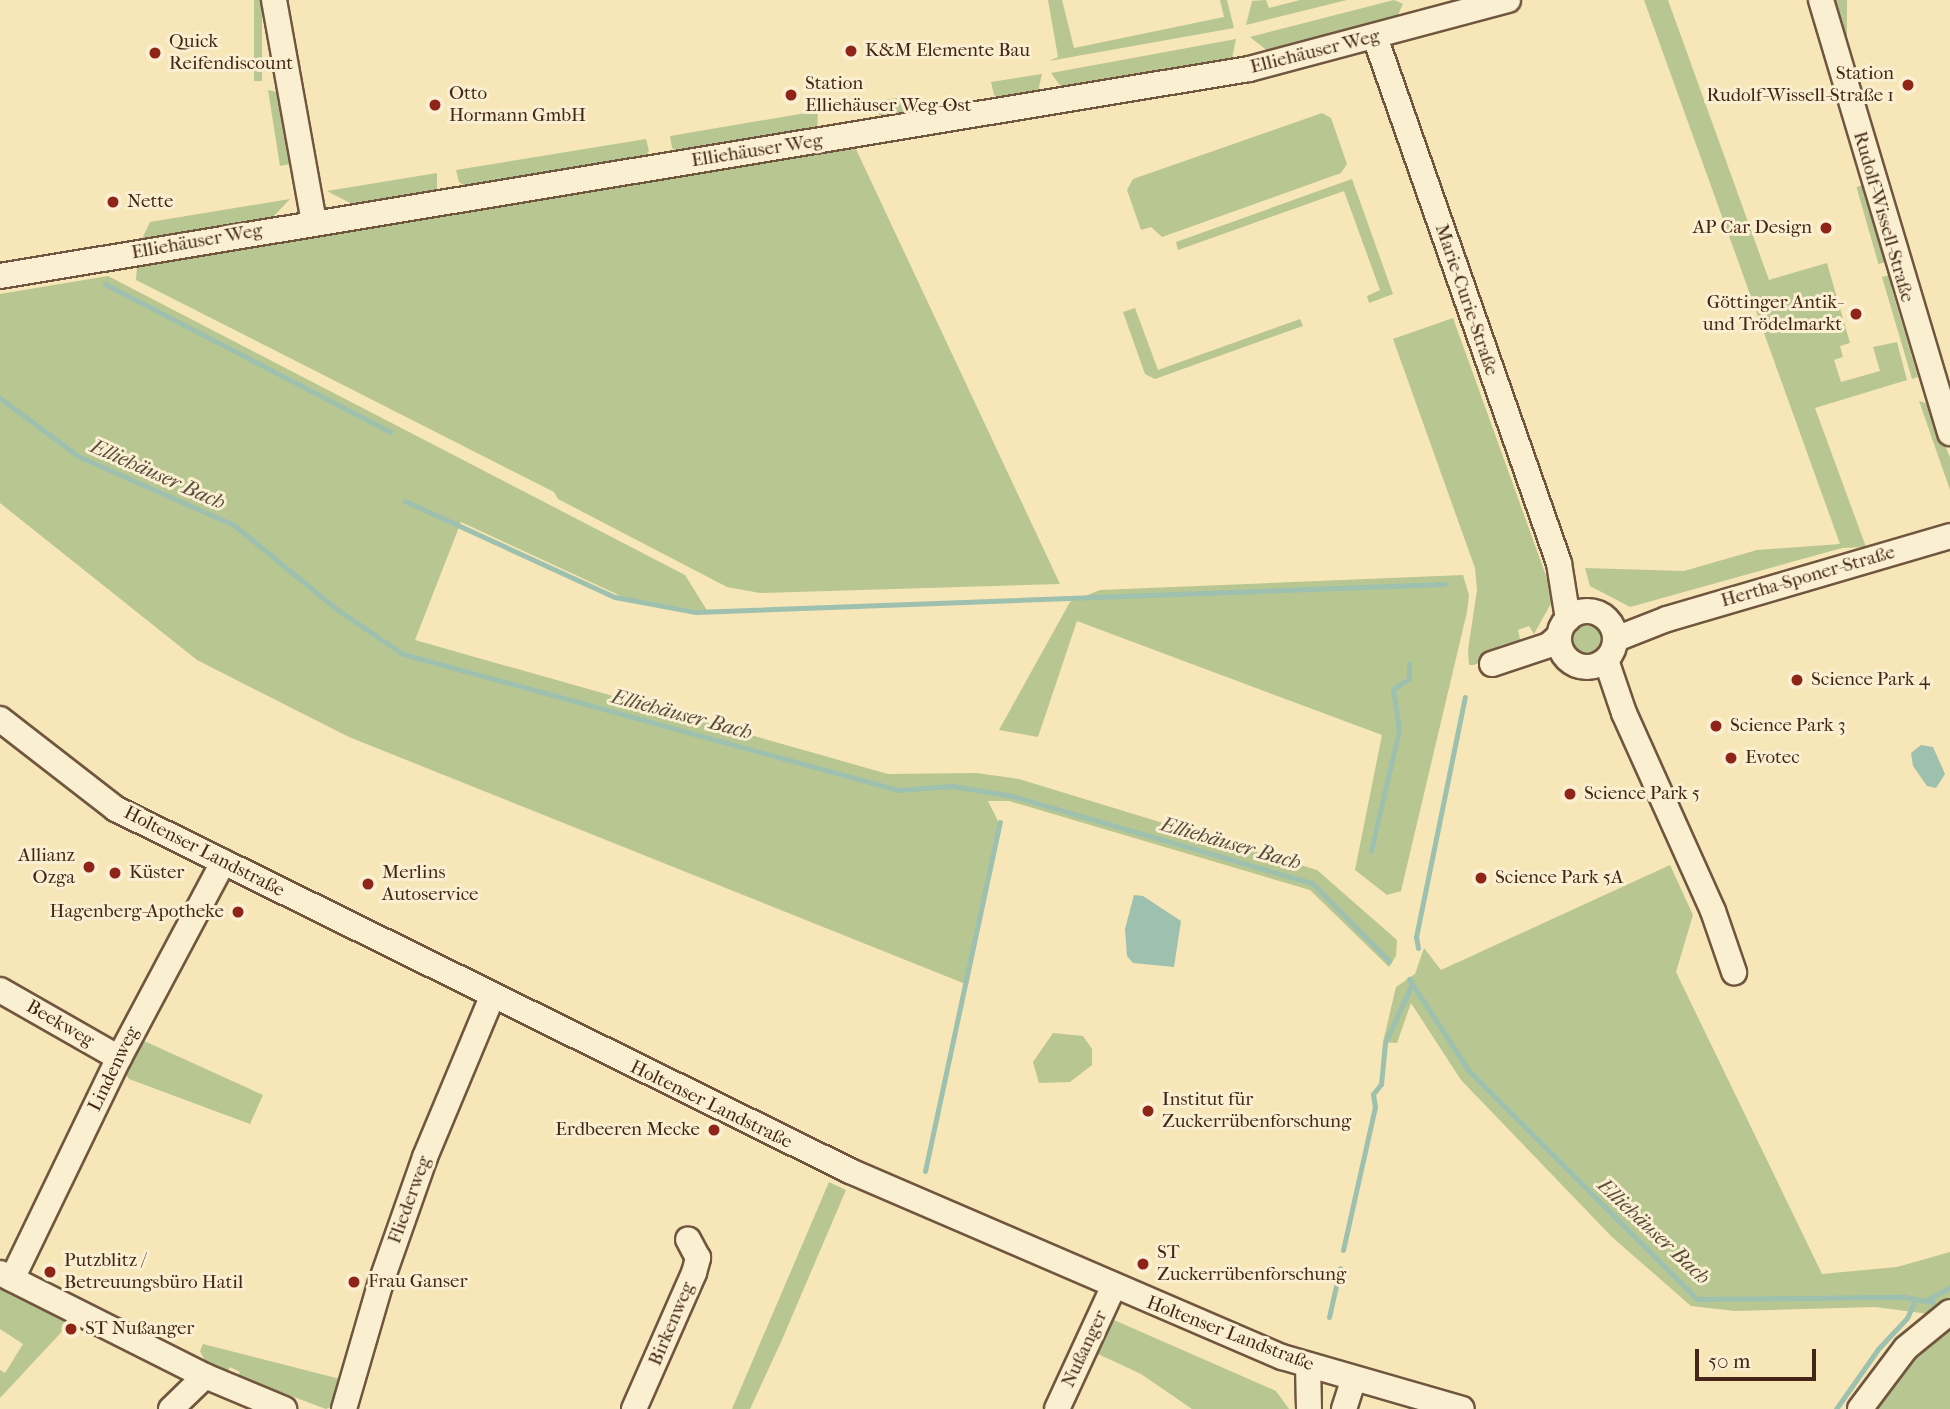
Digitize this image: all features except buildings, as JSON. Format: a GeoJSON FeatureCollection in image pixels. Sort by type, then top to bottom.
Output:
{"type":"FeatureCollection","features":[{"type":"Feature","properties":{"kind":"street"},"geometry":{"type":"LineString","coordinates":[[274,0],[314,222]]}},
{"type":"Feature","properties":{"kind":"street","name":"Elliehäuser Weg"},"geometry":{"type":"LineString","coordinates":[[0,276],[1249,69],[1508,0]]}},
{"type":"Feature","properties":{"kind":"street","name":"Rudolf-Wissell-Straße"},"geometry":{"type":"LineString","coordinates":[[1821,0],[1950,433]]}},
{"type":"Feature","properties":{"kind":"street","name":"Marie-Curie-Straße"},"geometry":{"type":"LineString","coordinates":[[1375,37],[1559,563],[1569,630]]}},
{"type":"Feature","properties":{"kind":"street","name":"Hertha-Sponer-Straße"},"geometry":{"type":"LineString","coordinates":[[1605,647],[1667,619],[1950,536]]}},
{"type":"Feature","properties":{"kind":"street"},"geometry":{"type":"LineString","coordinates":[[1569,630],[1574,664],[1605,647]]}},
{"type":"Feature","properties":{"kind":"street"},"geometry":{"type":"LineString","coordinates":[[1569,630],[1605,647],[1624,713],[1713,911],[1734,972]]}},
{"type":"Feature","properties":{"kind":"street"},"geometry":{"type":"LineString","coordinates":[[1500,662],[1569,630]]}},
{"type":"Feature","properties":{"kind":"street","name":"Holtenser Landstraße"},"geometry":{"type":"LineString","coordinates":[[0,719],[116,809],[492,997],[850,1171],[1113,1289],[1308,1365],[1462,1409]]}},
{"type":"Feature","properties":{"kind":"street","name":"Lindenweg"},"geometry":{"type":"LineString","coordinates":[[6,1276],[223,862]]}},
{"type":"Feature","properties":{"kind":"street","name":"Beekweg"},"geometry":{"type":"LineString","coordinates":[[0,990],[119,1058]]}},
{"type":"Feature","properties":{"kind":"street","name":"Fliederweg"},"geometry":{"type":"LineString","coordinates":[[344,1409],[380,1285],[425,1157],[492,997]]}},
{"type":"Feature","properties":{"kind":"street","name":"Birkenweg"},"geometry":{"type":"LineString","coordinates":[[634,1409],[694,1273],[698,1258],[688,1239]]}},
{"type":"Feature","properties":{"kind":"street"},"geometry":{"type":"LineString","coordinates":[[6,1276],[205,1376],[284,1409]]}},
{"type":"Feature","properties":{"kind":"street","name":"Nußanger"},"geometry":{"type":"LineString","coordinates":[[1057,1409],[1113,1289]]}},
{"type":"Feature","properties":{"kind":"street"},"geometry":{"type":"LineString","coordinates":[[1860,1409],[1906,1348],[1950,1312]]}},
{"type":"Feature","properties":{"kind":"street"},"geometry":{"type":"LineString","coordinates":[[1308,1365],[1309,1409]]}},
{"type":"Feature","properties":{"kind":"street"},"geometry":{"type":"LineString","coordinates":[[171,1409],[205,1376]]}},
{"type":"Feature","properties":{"kind":"street"},"geometry":{"type":"LineString","coordinates":[[1344,1409],[1354,1378]]}},
{"type":"Feature","properties":{"kind":"green space"},"geometry":{"type":"Polygon","coordinates":[[[254,0],[262,0],[262,81],[254,81],[254,0]]]}},
{"type":"Feature","properties":{"kind":"green space"},"geometry":{"type":"Polygon","coordinates":[[[1048,0],[1062,0],[1074,48],[1224,17],[1220,0],[1227,0],[1234,28],[1049,61],[1058,57],[1048,0]]]}},
{"type":"Feature","properties":{"kind":"green space"},"geometry":{"type":"Polygon","coordinates":[[[1266,0],[1269,8],[1300,0],[1347,0],[1246,25],[1252,1],[1266,0]]]}},
{"type":"Feature","properties":{"kind":"green space"},"geometry":{"type":"Polygon","coordinates":[[[1394,0],[1403,4],[1395,21],[1269,52],[1250,37],[1394,0]]]}},
{"type":"Feature","properties":{"kind":"green space"},"geometry":{"type":"Polygon","coordinates":[[[1644,0],[1668,0],[1769,280],[1827,263],[1850,343],[1840,346],[1843,357],[1834,360],[1841,382],[1880,371],[1873,347],[1897,342],[1907,380],[1815,408],[1866,547],[1842,548],[1630,607],[1590,586],[1585,568],[1684,571],[1757,550],[1840,544],[1644,0]]]}},
{"type":"Feature","properties":{"kind":"green space"},"geometry":{"type":"Polygon","coordinates":[[[1834,0],[1847,0],[1847,79],[1834,79],[1834,0]]]}},
{"type":"Feature","properties":{"kind":"green space"},"geometry":{"type":"Polygon","coordinates":[[[1236,39],[1231,63],[1064,91],[1051,73],[1236,39]]]}},
{"type":"Feature","properties":{"kind":"green space"},"geometry":{"type":"Polygon","coordinates":[[[1042,74],[1038,91],[1031,96],[998,98],[994,95],[991,82],[1042,74]]]}},
{"type":"Feature","properties":{"kind":"green space"},"geometry":{"type":"Polygon","coordinates":[[[268,90],[277,92],[290,164],[280,166],[268,90]]]}},
{"type":"Feature","properties":{"kind":"green space"},"geometry":{"type":"Polygon","coordinates":[[[910,96],[909,114],[879,115],[876,101],[910,96]]]}},
{"type":"Feature","properties":{"kind":"green space"},"geometry":{"type":"Polygon","coordinates":[[[818,111],[817,129],[679,153],[672,148],[670,136],[818,111]]]}},
{"type":"Feature","properties":{"kind":"green space"},"geometry":{"type":"Polygon","coordinates":[[[1322,113],[1331,118],[1347,164],[1341,173],[1162,237],[1151,227],[1141,230],[1127,190],[1133,179],[1322,113]]]}},
{"type":"Feature","properties":{"kind":"green space"},"geometry":{"type":"Polygon","coordinates":[[[646,139],[649,151],[643,159],[468,188],[459,182],[456,170],[646,139]]]}},
{"type":"Feature","properties":{"kind":"green space"},"geometry":{"type":"Polygon","coordinates":[[[854,145],[1060,584],[760,593],[727,587],[558,499],[554,492],[136,280],[137,266],[854,145]]]}},
{"type":"Feature","properties":{"kind":"green space"},"geometry":{"type":"Polygon","coordinates":[[[437,173],[437,190],[431,193],[354,205],[327,191],[437,173]]]}},
{"type":"Feature","properties":{"kind":"green space"},"geometry":{"type":"Polygon","coordinates":[[[1352,179],[1393,294],[1369,303],[1367,296],[1380,290],[1344,191],[1178,250],[1176,242],[1352,179]]]}},
{"type":"Feature","properties":{"kind":"green space"},"geometry":{"type":"Polygon","coordinates":[[[1867,184],[1889,261],[1878,264],[1856,187],[1867,184]]]}},
{"type":"Feature","properties":{"kind":"green space"},"geometry":{"type":"Polygon","coordinates":[[[290,199],[272,218],[262,221],[141,241],[150,222],[290,199]]]}},
{"type":"Feature","properties":{"kind":"green space"},"geometry":{"type":"Polygon","coordinates":[[[1893,274],[1896,284],[1891,287],[1918,377],[1912,379],[1882,277],[1893,274]]]}},
{"type":"Feature","properties":{"kind":"green space"},"geometry":{"type":"Polygon","coordinates":[[[108,276],[685,575],[708,612],[623,597],[461,522],[415,640],[888,774],[976,773],[1019,779],[1317,870],[1397,940],[1396,956],[1389,967],[1310,890],[1009,801],[988,801],[1001,827],[968,985],[349,737],[197,660],[0,503],[0,294],[108,276]]]}},
{"type":"Feature","properties":{"kind":"green space"},"geometry":{"type":"Polygon","coordinates":[[[1135,308],[1158,370],[1300,319],[1303,326],[1155,379],[1145,374],[1123,312],[1135,308]]]}},
{"type":"Feature","properties":{"kind":"green space"},"geometry":{"type":"Polygon","coordinates":[[[1453,318],[1554,598],[1534,634],[1529,626],[1518,630],[1520,640],[1499,646],[1501,654],[1474,665],[1469,665],[1468,650],[1477,590],[1475,568],[1393,339],[1453,318]]]}},
{"type":"Feature","properties":{"kind":"green space"},"geometry":{"type":"Polygon","coordinates":[[[1919,401],[1926,403],[1950,457],[1950,490],[1919,401]]]}},
{"type":"Feature","properties":{"kind":"green space"},"geometry":{"type":"Polygon","coordinates":[[[1463,575],[1469,595],[1467,612],[1401,891],[1387,895],[1355,870],[1382,735],[1077,621],[1038,737],[999,730],[1070,602],[1100,590],[1463,575]]]}},
{"type":"Feature","properties":{"kind":"green space"},"geometry":{"type":"Polygon","coordinates":[[[1585,622],[1597,628],[1603,640],[1597,652],[1585,658],[1573,652],[1567,640],[1573,628],[1585,622]]]}},
{"type":"Feature","properties":{"kind":"green space"},"geometry":{"type":"Polygon","coordinates":[[[1670,865],[1693,915],[1676,972],[1822,1274],[1897,1267],[1950,1252],[1950,1300],[1929,1314],[1875,1307],[1735,1311],[1691,1306],[1612,1237],[1461,1080],[1411,1003],[1397,1043],[1383,1042],[1396,987],[1415,974],[1424,948],[1441,970],[1670,865]]]}},
{"type":"Feature","properties":{"kind":"green space"},"geometry":{"type":"Polygon","coordinates":[[[1053,1033],[1083,1036],[1092,1049],[1092,1065],[1070,1082],[1039,1083],[1033,1062],[1053,1033]]]}},
{"type":"Feature","properties":{"kind":"green space"},"geometry":{"type":"Polygon","coordinates":[[[142,1040],[263,1095],[250,1124],[129,1079],[125,1073],[142,1040]]]}},
{"type":"Feature","properties":{"kind":"green space"},"geometry":{"type":"Polygon","coordinates":[[[829,1182],[846,1190],[750,1409],[732,1409],[829,1182]]]}},
{"type":"Feature","properties":{"kind":"green space"},"geometry":{"type":"Polygon","coordinates":[[[0,1288],[69,1324],[0,1398],[0,1370],[5,1373],[23,1344],[0,1329],[0,1288]]]}},
{"type":"Feature","properties":{"kind":"green space"},"geometry":{"type":"Polygon","coordinates":[[[1114,1320],[1276,1391],[1289,1409],[1192,1409],[1141,1374],[1098,1354],[1114,1320]]]}},
{"type":"Feature","properties":{"kind":"green space"},"geometry":{"type":"Polygon","coordinates":[[[1950,1323],[1950,1409],[1874,1409],[1903,1365],[1950,1323]]]}},
{"type":"Feature","properties":{"kind":"green space"},"geometry":{"type":"Polygon","coordinates":[[[203,1344],[344,1380],[337,1404],[326,1409],[238,1376],[240,1372],[230,1367],[228,1371],[205,1361],[200,1351],[203,1344]]]}},
{"type":"Feature","properties":{"kind":"shaded area"},"geometry":{"type":"Polygon","coordinates":[[[1921,745],[1933,747],[1945,774],[1936,788],[1927,786],[1913,766],[1911,753],[1921,745]]]}},
{"type":"Feature","properties":{"kind":"shaded area"},"geometry":{"type":"Polygon","coordinates":[[[1134,895],[1143,896],[1181,921],[1174,967],[1133,963],[1127,956],[1125,929],[1134,895]]]}},
{"type":"Feature","properties":{"kind":"waterway"},"geometry":{"type":"LineString","coordinates":[[105,284],[390,432]]}},
{"type":"Feature","properties":{"kind":"waterway","name":"Elliehäuser Bach"},"geometry":{"type":"LineString","coordinates":[[0,398],[78,456],[234,525],[335,608],[403,654],[898,790],[952,786],[1012,796],[1312,883],[1389,961]]}},
{"type":"Feature","properties":{"kind":"waterway"},"geometry":{"type":"LineString","coordinates":[[405,501],[615,597],[696,612],[1444,584]]}},
{"type":"Feature","properties":{"kind":"waterway"},"geometry":{"type":"LineString","coordinates":[[1371,851],[1399,730],[1393,689],[1409,679],[1409,663]]}},
{"type":"Feature","properties":{"kind":"waterway"},"geometry":{"type":"LineString","coordinates":[[1418,948],[1416,937],[1465,697]]}},
{"type":"Feature","properties":{"kind":"waterway"},"geometry":{"type":"LineString","coordinates":[[925,1171],[1000,822]]}},
{"type":"Feature","properties":{"kind":"waterway","name":"Elliehäuser Bach"},"geometry":{"type":"LineString","coordinates":[[1409,979],[1469,1071],[1697,1299],[1904,1297],[1933,1302]]}},
{"type":"Feature","properties":{"kind":"waterway"},"geometry":{"type":"LineString","coordinates":[[1343,1250],[1375,1107],[1373,1094],[1381,1084],[1385,1043],[1412,984]]}},
{"type":"Feature","properties":{"kind":"waterway"},"geometry":{"type":"LineString","coordinates":[[1329,1317],[1340,1268]]}},
{"type":"Feature","properties":{"kind":"waterway"},"geometry":{"type":"LineString","coordinates":[[1925,1301],[1950,1287]]}},
{"type":"Feature","properties":{"kind":"waterway"},"geometry":{"type":"LineString","coordinates":[[1836,1409],[1878,1349],[1907,1318],[1914,1302]]}},
{"type":"Feature","properties":{"kind":"place","name":"K&M Elemente Bau"},"geometry":{"type":"Point","coordinates":[851,51]}},
{"type":"Feature","properties":{"kind":"place","name":"Quick Reifendiscount"},"geometry":{"type":"Point","coordinates":[155,53]}},
{"type":"Feature","properties":{"kind":"place","name":"Station Rudolf-Wissell-Straße 1"},"geometry":{"type":"Point","coordinates":[1908,85]}},
{"type":"Feature","properties":{"kind":"place","name":"Station Elliehäuser Weg-Ost"},"geometry":{"type":"Point","coordinates":[791,95]}},
{"type":"Feature","properties":{"kind":"place","name":"Otto Hormann GmbH"},"geometry":{"type":"Point","coordinates":[435,105]}},
{"type":"Feature","properties":{"kind":"place","name":"Nette"},"geometry":{"type":"Point","coordinates":[113,202]}},
{"type":"Feature","properties":{"kind":"place","name":"AP Car Design"},"geometry":{"type":"Point","coordinates":[1826,228]}},
{"type":"Feature","properties":{"kind":"place","name":"Göttinger Antik- und Trödelmarkt"},"geometry":{"type":"Point","coordinates":[1856,314]}},
{"type":"Feature","properties":{"kind":"place","name":"Science Park 4"},"geometry":{"type":"Point","coordinates":[1797,680]}},
{"type":"Feature","properties":{"kind":"place","name":"Science Park 3"},"geometry":{"type":"Point","coordinates":[1716,726]}},
{"type":"Feature","properties":{"kind":"place","name":"Evotec"},"geometry":{"type":"Point","coordinates":[1731,758]}},
{"type":"Feature","properties":{"kind":"place","name":"Science Park 5"},"geometry":{"type":"Point","coordinates":[1570,794]}},
{"type":"Feature","properties":{"kind":"place","name":"Allianz Ozga"},"geometry":{"type":"Point","coordinates":[89,867]}},
{"type":"Feature","properties":{"kind":"place","name":"Küster"},"geometry":{"type":"Point","coordinates":[115,873]}},
{"type":"Feature","properties":{"kind":"place","name":"Science Park 5A"},"geometry":{"type":"Point","coordinates":[1481,878]}},
{"type":"Feature","properties":{"kind":"place","name":"Merlins Autoservice"},"geometry":{"type":"Point","coordinates":[368,884]}},
{"type":"Feature","properties":{"kind":"place","name":"Hagenberg-Apotheke"},"geometry":{"type":"Point","coordinates":[238,912]}},
{"type":"Feature","properties":{"kind":"place","name":"Institut für Zuckerrübenforschung"},"geometry":{"type":"Point","coordinates":[1148,1111]}},
{"type":"Feature","properties":{"kind":"place","name":"Erdbeeren Mecke"},"geometry":{"type":"Point","coordinates":[714,1130]}},
{"type":"Feature","properties":{"kind":"place","name":"ST Zuckerrübenforschung"},"geometry":{"type":"Point","coordinates":[1143,1264]}},
{"type":"Feature","properties":{"kind":"place","name":"Putzblitz / Betreuungsbüro Hatil"},"geometry":{"type":"Point","coordinates":[50,1272]}},
{"type":"Feature","properties":{"kind":"place","name":"Frau Ganser"},"geometry":{"type":"Point","coordinates":[354,1282]}},
{"type":"Feature","properties":{"kind":"place","name":"ST Nußanger"},"geometry":{"type":"Point","coordinates":[71,1329]}}]}
